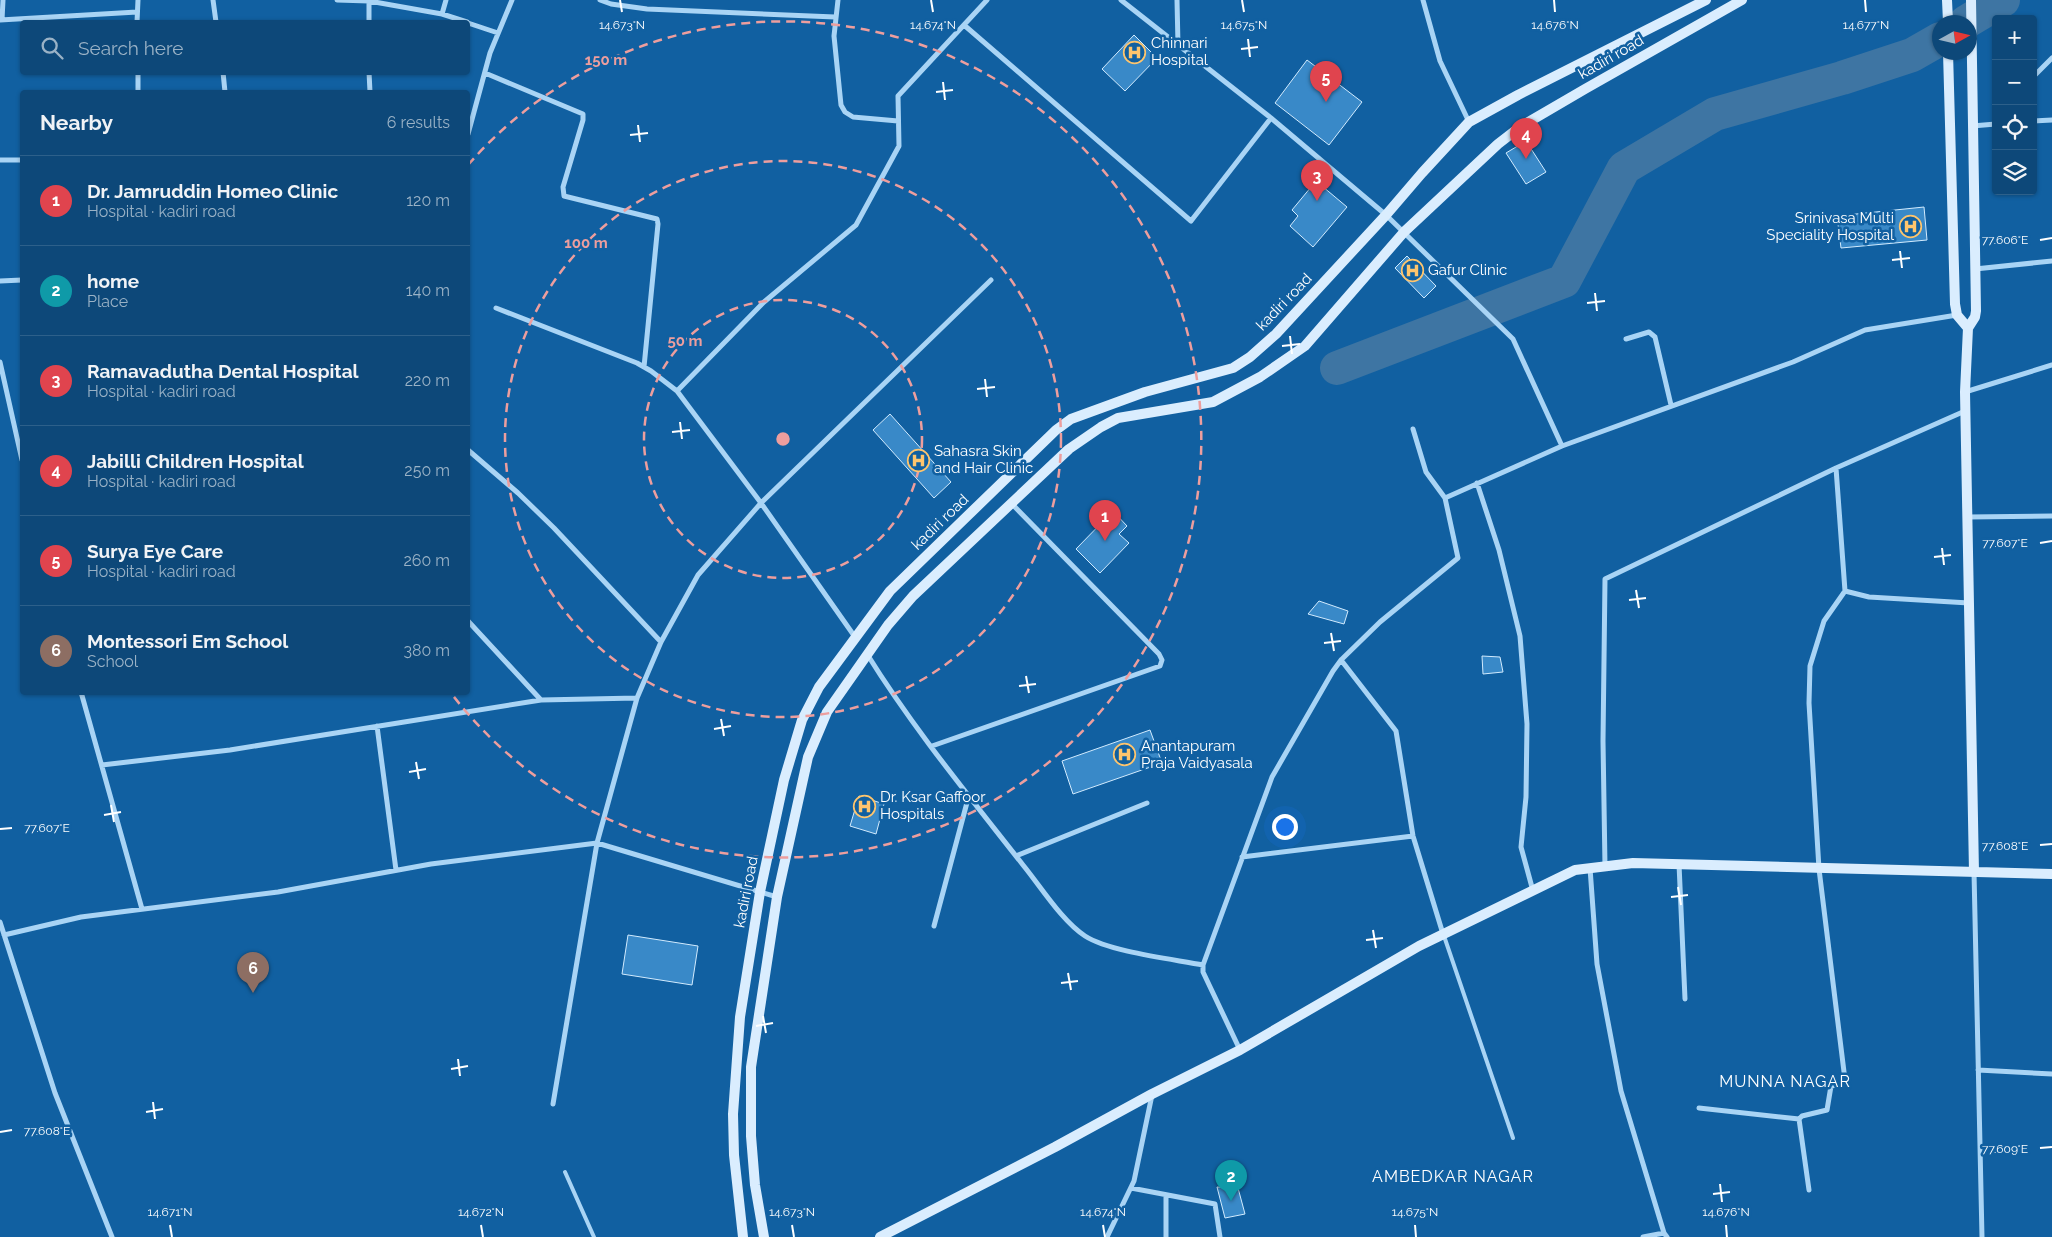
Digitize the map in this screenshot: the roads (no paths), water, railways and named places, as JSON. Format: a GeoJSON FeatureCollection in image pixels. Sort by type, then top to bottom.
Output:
{"type":"FeatureCollection","features":[{"type":"Feature","properties":{"kind":"main road","name":"kadiri road"},"geometry":{"type":"LineString","coordinates":[[743,1237],[734,1155],[733,1114],[740,1017],[760,892],[784,780],[802,720],[819,687],[890,591],[1056,430],[1071,419],[1145,392],[1232,368],[1250,357],[1276,334],[1469,122],[1518,95],[1706,0]]}},
{"type":"Feature","properties":{"kind":"main road","name":"kadiri road"},"geometry":{"type":"LineString","coordinates":[[764,1237],[755,1185],[749,1097],[751,1068],[777,897],[808,756],[827,712],[888,625],[913,596],[1069,449],[1118,418],[1213,402],[1260,377],[1305,346],[1404,232],[1498,144],[1520,127],[1742,0]]}},
{"type":"Feature","properties":{"kind":"main road"},"geometry":{"type":"LineString","coordinates":[[1947,0],[1948,15]]}},
{"type":"Feature","properties":{"kind":"main road"},"geometry":{"type":"LineString","coordinates":[[1971,0],[1976,311],[1975,317],[1968,328],[1965,392],[1974,872]]}},
{"type":"Feature","properties":{"kind":"main road"},"geometry":{"type":"LineString","coordinates":[[1948,60],[1955,304],[1957,315],[1968,328]]}},
{"type":"Feature","properties":{"kind":"main road"},"geometry":{"type":"LineString","coordinates":[[880,1237],[1055,1147],[1152,1094],[1240,1050],[1419,946],[1575,870],[1633,863],[2052,874]]}},
{"type":"Feature","properties":{"kind":"street"},"geometry":{"type":"LineString","coordinates":[[3,0],[1,20],[137,12]]}},
{"type":"Feature","properties":{"kind":"street"},"geometry":{"type":"LineString","coordinates":[[137,20],[138,0]]}},
{"type":"Feature","properties":{"kind":"street"},"geometry":{"type":"LineString","coordinates":[[213,0],[216,20]]}},
{"type":"Feature","properties":{"kind":"street"},"geometry":{"type":"LineString","coordinates":[[337,0],[369,1],[442,14],[459,20]]}},
{"type":"Feature","properties":{"kind":"street"},"geometry":{"type":"LineString","coordinates":[[442,14],[446,0]]}},
{"type":"Feature","properties":{"kind":"street"},"geometry":{"type":"LineString","coordinates":[[470,127],[485,72],[499,30],[512,0]]}},
{"type":"Feature","properties":{"kind":"street"},"geometry":{"type":"LineString","coordinates":[[600,0],[611,4],[647,9],[835,17]]}},
{"type":"Feature","properties":{"kind":"street"},"geometry":{"type":"LineString","coordinates":[[838,0],[835,17],[835,46],[841,105],[845,112],[853,117],[898,121]]}},
{"type":"Feature","properties":{"kind":"street"},"geometry":{"type":"LineString","coordinates":[[677,391],[764,302],[856,225],[899,146],[898,96],[987,0]]}},
{"type":"Feature","properties":{"kind":"street"},"geometry":{"type":"LineString","coordinates":[[1121,0],[1270,118],[1386,215],[1513,339],[1562,446]]}},
{"type":"Feature","properties":{"kind":"street"},"geometry":{"type":"LineString","coordinates":[[1177,0],[1178,45]]}},
{"type":"Feature","properties":{"kind":"street"},"geometry":{"type":"LineString","coordinates":[[1423,0],[1440,62],[1469,122]]}},
{"type":"Feature","properties":{"kind":"street"},"geometry":{"type":"LineString","coordinates":[[369,1],[369,20]]}},
{"type":"Feature","properties":{"kind":"street"},"geometry":{"type":"LineString","coordinates":[[470,24],[499,30]]}},
{"type":"Feature","properties":{"kind":"street"},"geometry":{"type":"LineString","coordinates":[[964,25],[1191,221],[1270,118]]}},
{"type":"Feature","properties":{"kind":"street"},"geometry":{"type":"LineString","coordinates":[[2037,73],[2052,58]]}},
{"type":"Feature","properties":{"kind":"street"},"geometry":{"type":"LineString","coordinates":[[485,72],[583,114],[583,120],[564,186],[564,196],[657,219],[644,367]]}},
{"type":"Feature","properties":{"kind":"street"},"geometry":{"type":"LineString","coordinates":[[138,75],[138,90]]}},
{"type":"Feature","properties":{"kind":"street"},"geometry":{"type":"LineString","coordinates":[[223,75],[225,90]]}},
{"type":"Feature","properties":{"kind":"street"},"geometry":{"type":"LineString","coordinates":[[369,75],[370,90]]}},
{"type":"Feature","properties":{"kind":"street"},"geometry":{"type":"LineString","coordinates":[[2037,121],[2052,120]]}},
{"type":"Feature","properties":{"kind":"street"},"geometry":{"type":"LineString","coordinates":[[1972,126],[1992,124]]}},
{"type":"Feature","properties":{"kind":"street"},"geometry":{"type":"LineString","coordinates":[[0,160],[20,160]]}},
{"type":"Feature","properties":{"kind":"street"},"geometry":{"type":"LineString","coordinates":[[1974,270],[2052,261]]}},
{"type":"Feature","properties":{"kind":"street"},"geometry":{"type":"LineString","coordinates":[[0,281],[20,280]]}},
{"type":"Feature","properties":{"kind":"street"},"geometry":{"type":"LineString","coordinates":[[553,1104],[597,844],[637,698],[661,642],[698,575],[761,503],[991,280]]}},
{"type":"Feature","properties":{"kind":"street"},"geometry":{"type":"LineString","coordinates":[[496,308],[644,367],[677,391],[761,503],[855,637]]}},
{"type":"Feature","properties":{"kind":"street"},"geometry":{"type":"LineString","coordinates":[[1445,498],[1562,446],[1793,362],[1866,330],[1957,315]]}},
{"type":"Feature","properties":{"kind":"street"},"geometry":{"type":"LineString","coordinates":[[1626,339],[1649,332],[1655,338],[1671,405]]}},
{"type":"Feature","properties":{"kind":"street"},"geometry":{"type":"LineString","coordinates":[[0,362],[20,451]]}},
{"type":"Feature","properties":{"kind":"street"},"geometry":{"type":"LineString","coordinates":[[1965,392],[2052,365]]}},
{"type":"Feature","properties":{"kind":"street"},"geometry":{"type":"LineString","coordinates":[[1605,866],[1603,742],[1605,579],[1836,468],[1966,411]]}},
{"type":"Feature","properties":{"kind":"street"},"geometry":{"type":"LineString","coordinates":[[1240,1050],[1203,972],[1203,965],[1272,776],[1333,671],[1342,660],[1380,622],[1458,558],[1445,498],[1426,472],[1413,429]]}},
{"type":"Feature","properties":{"kind":"street"},"geometry":{"type":"LineString","coordinates":[[470,452],[518,493],[554,528],[661,642]]}},
{"type":"Feature","properties":{"kind":"street"},"geometry":{"type":"LineString","coordinates":[[1699,1108],[1799,1119],[1802,1116],[1826,1110],[1831,1086],[1843,1084],[1845,1080],[1819,869],[1809,703],[1810,666],[1824,621],[1845,591],[1836,468]]}},
{"type":"Feature","properties":{"kind":"street"},"geometry":{"type":"LineString","coordinates":[[1477,483],[1499,550],[1520,636],[1527,724],[1526,797],[1521,847],[1532,891]]}},
{"type":"Feature","properties":{"kind":"street"},"geometry":{"type":"LineString","coordinates":[[932,746],[1160,666],[1162,660],[1160,654],[1012,504]]}},
{"type":"Feature","properties":{"kind":"street"},"geometry":{"type":"LineString","coordinates":[[1968,517],[2052,516]]}},
{"type":"Feature","properties":{"kind":"street"},"geometry":{"type":"LineString","coordinates":[[1845,591],[1869,596],[1969,603]]}},
{"type":"Feature","properties":{"kind":"street"},"geometry":{"type":"LineString","coordinates":[[470,623],[541,700]]}},
{"type":"Feature","properties":{"kind":"street"},"geometry":{"type":"LineString","coordinates":[[867,654],[969,795],[1065,917],[1084,936],[1102,945],[1203,965]]}},
{"type":"Feature","properties":{"kind":"street"},"geometry":{"type":"LineString","coordinates":[[1342,660],[1396,730],[1413,836],[1443,934]]}},
{"type":"Feature","properties":{"kind":"street"},"geometry":{"type":"LineString","coordinates":[[82,695],[142,909]]}},
{"type":"Feature","properties":{"kind":"street"},"geometry":{"type":"LineString","coordinates":[[102,765],[230,750],[541,700],[637,698]]}},
{"type":"Feature","properties":{"kind":"street"},"geometry":{"type":"LineString","coordinates":[[377,726],[396,870]]}},
{"type":"Feature","properties":{"kind":"street"},"geometry":{"type":"LineString","coordinates":[[934,926],[969,795]]}},
{"type":"Feature","properties":{"kind":"street"},"geometry":{"type":"LineString","coordinates":[[1016,856],[1147,803]]}},
{"type":"Feature","properties":{"kind":"street"},"geometry":{"type":"LineString","coordinates":[[1242,857],[1413,836]]}},
{"type":"Feature","properties":{"kind":"street"},"geometry":{"type":"LineString","coordinates":[[4,935],[81,917],[278,892],[431,864],[597,844],[777,897]]}},
{"type":"Feature","properties":{"kind":"street"},"geometry":{"type":"LineString","coordinates":[[1679,864],[1686,999]]}},
{"type":"Feature","properties":{"kind":"street"},"geometry":{"type":"LineString","coordinates":[[1590,868],[1597,964],[1621,1091],[1666,1235],[1644,1237]]}},
{"type":"Feature","properties":{"kind":"street"},"geometry":{"type":"LineString","coordinates":[[1974,872],[1982,1237]]}},
{"type":"Feature","properties":{"kind":"street"},"geometry":{"type":"LineString","coordinates":[[0,922],[55,1093],[112,1237]]}},
{"type":"Feature","properties":{"kind":"street"},"geometry":{"type":"LineString","coordinates":[[1978,1070],[2052,1074]]}},
{"type":"Feature","properties":{"kind":"street"},"geometry":{"type":"LineString","coordinates":[[1107,1237],[1134,1181],[1152,1094]]}},
{"type":"Feature","properties":{"kind":"street"},"geometry":{"type":"LineString","coordinates":[[1799,1119],[1809,1190]]}},
{"type":"Feature","properties":{"kind":"street"},"geometry":{"type":"LineString","coordinates":[[1131,1188],[1215,1204],[1220,1237]]}},
{"type":"Feature","properties":{"kind":"street"},"geometry":{"type":"LineString","coordinates":[[1166,1195],[1166,1237]]}},
{"type":"Feature","properties":{"kind":"lane"},"geometry":{"type":"LineString","coordinates":[[1443,934],[1513,1138]]}},
{"type":"Feature","properties":{"kind":"lane"},"geometry":{"type":"LineString","coordinates":[[565,1172],[594,1237]]}},
{"type":"Feature","properties":{"kind":"waterway"},"geometry":{"type":"LineString","coordinates":[[1977,15],[2003,0]]}},
{"type":"Feature","properties":{"kind":"waterway"},"geometry":{"type":"LineString","coordinates":[[1337,368],[1564,281],[1624,168],[1715,114],[1842,78],[1912,55],[1932,44]]}},
{"type":"Feature","properties":{"kind":"place","name":"Chinnari Hospital"},"geometry":{"type":"Point","coordinates":[1135,52]}},
{"type":"Feature","properties":{"kind":"place","name":"Surya Eye Care"},"geometry":{"type":"Point","coordinates":[1326,102]}},
{"type":"Feature","properties":{"kind":"place","name":"Jabilli Children Hospital"},"geometry":{"type":"Point","coordinates":[1526,159]}},
{"type":"Feature","properties":{"kind":"place","name":"Ramavadutha Dental Hospital"},"geometry":{"type":"Point","coordinates":[1317,201]}},
{"type":"Feature","properties":{"kind":"place","name":"Srinivasa Multi Speciality Hospital"},"geometry":{"type":"Point","coordinates":[1910,227]}},
{"type":"Feature","properties":{"kind":"place","name":"Gafur Clinic"},"geometry":{"type":"Point","coordinates":[1412,270]}},
{"type":"Feature","properties":{"kind":"place","name":"Sahasra Skin and Hair Clinic"},"geometry":{"type":"Point","coordinates":[918,460]}},
{"type":"Feature","properties":{"kind":"place","name":"Dr. Jamruddin Homeo Clinic"},"geometry":{"type":"Point","coordinates":[1105,541]}},
{"type":"Feature","properties":{"kind":"place","name":"Anantapuram Praja Vaidyasala"},"geometry":{"type":"Point","coordinates":[1125,755]}},
{"type":"Feature","properties":{"kind":"place","name":"Dr. Ksar Gaffoor Hospitals"},"geometry":{"type":"Point","coordinates":[864,806]}},
{"type":"Feature","properties":{"kind":"place","name":"Montessori Em School"},"geometry":{"type":"Point","coordinates":[253,993]}},
{"type":"Feature","properties":{"kind":"place","name":"home"},"geometry":{"type":"Point","coordinates":[1231,1201]}},
{"type":"Feature","properties":{"kind":"district","name":"MUNNA NAGAR"},"geometry":{"type":"Point","coordinates":[1785,1081]}},
{"type":"Feature","properties":{"kind":"district","name":"AMBEDKAR NAGAR"},"geometry":{"type":"Point","coordinates":[1453,1176]}}]}
